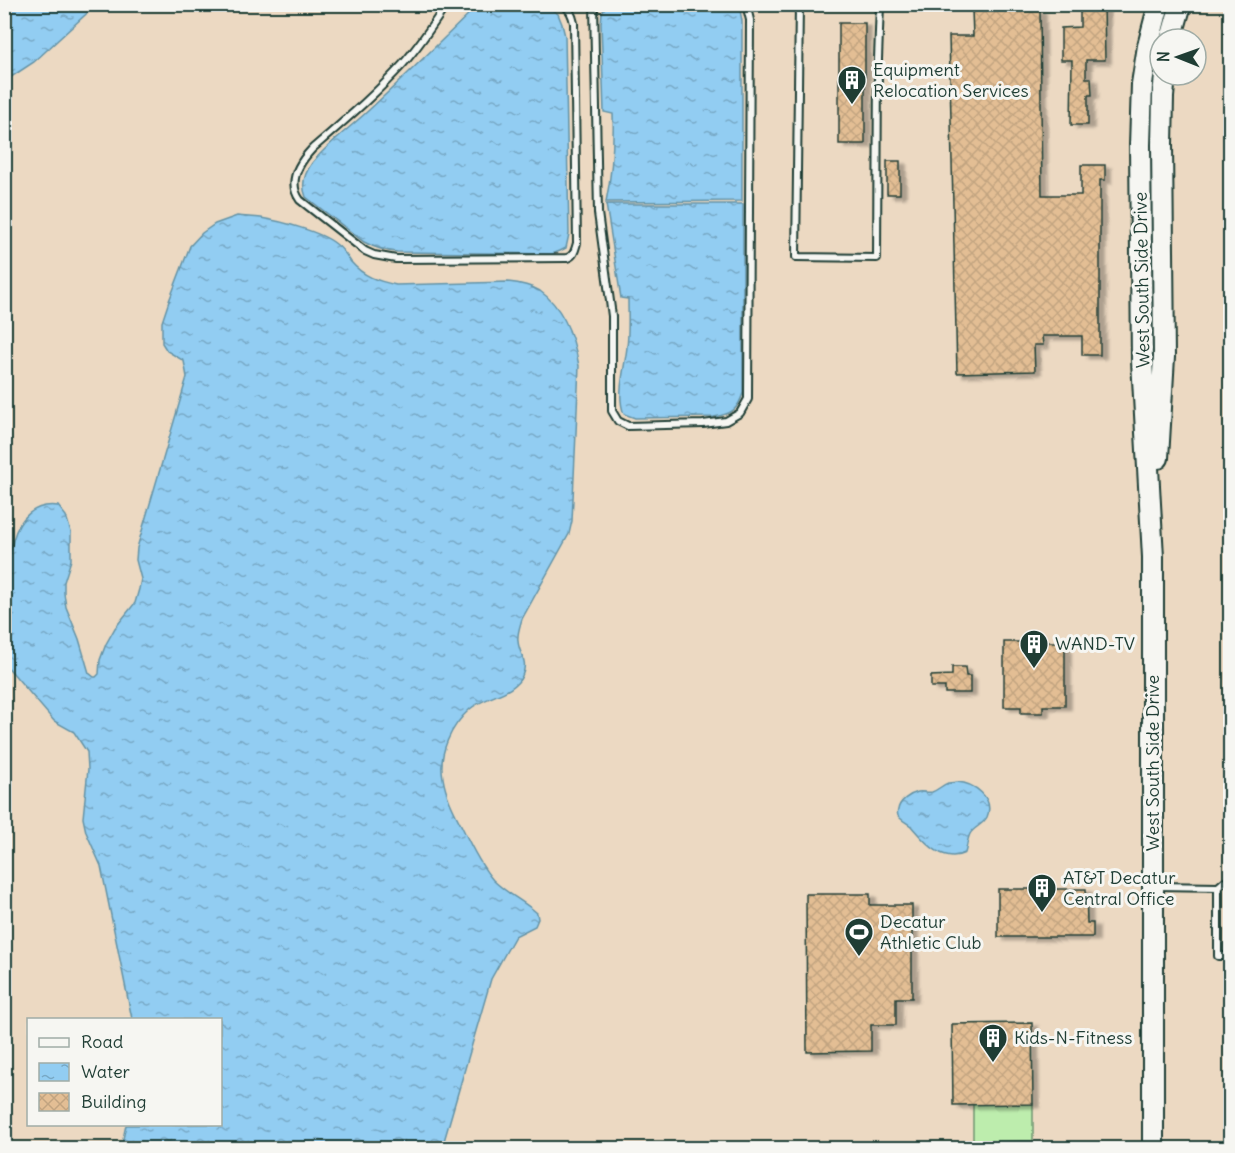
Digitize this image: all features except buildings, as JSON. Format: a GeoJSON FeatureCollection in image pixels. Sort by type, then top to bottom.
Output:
{"type":"FeatureCollection","features":[{"type":"Feature","properties":{"kind":"main road","name":"West South Side Drive"},"geometry":{"type":"LineString","coordinates":[[1153,1145],[1153,557],[1142,361],[1140,145],[1142,84],[1148,46],[1159,4]]}},
{"type":"Feature","properties":{"kind":"main road"},"geometry":{"type":"LineString","coordinates":[[1174,27],[1181,4]]}},
{"type":"Feature","properties":{"kind":"main road","name":"West South Side Drive"},"geometry":{"type":"LineString","coordinates":[[1153,557],[1164,357],[1164,87]]}},
{"type":"Feature","properties":{"kind":"lane"},"geometry":{"type":"LineString","coordinates":[[447,4],[404,63],[381,87],[312,149],[297,168],[294,186],[300,200],[365,251],[374,255],[396,259],[567,258],[573,254],[577,243],[574,23],[569,8],[563,4]]}},
{"type":"Feature","properties":{"kind":"lane"},"geometry":{"type":"LineString","coordinates":[[594,4],[598,205],[612,316],[612,411],[618,421],[628,426],[703,424],[726,421],[740,414],[748,399],[750,20],[746,4]]}},
{"type":"Feature","properties":{"kind":"lane"},"geometry":{"type":"LineString","coordinates":[[799,4],[796,257],[877,258],[880,4]]}},
{"type":"Feature","properties":{"kind":"lane"},"geometry":{"type":"LineString","coordinates":[[1154,886],[1218,887],[1230,880]]}},
{"type":"Feature","properties":{"kind":"lane"},"geometry":{"type":"LineString","coordinates":[[1218,887],[1218,956],[1230,956]]}},
{"type":"Feature","properties":{"kind":"shaded area"},"geometry":{"type":"Polygon","coordinates":[[[96,5],[1230,5],[1230,1148],[5,1148],[5,81],[34,62],[96,5]]]}},
{"type":"Feature","properties":{"kind":"green space"},"geometry":{"type":"Polygon","coordinates":[[[973,1104],[1033,1104],[1033,1141],[973,1142],[973,1104]]]}},
{"type":"Feature","properties":{"kind":"water"},"geometry":{"type":"Polygon","coordinates":[[[5,4],[96,5],[34,62],[5,81],[5,4]]]}},
{"type":"Feature","properties":{"kind":"water"},"geometry":{"type":"Polygon","coordinates":[[[478,5],[540,5],[558,14],[562,24],[565,36],[569,234],[566,248],[552,254],[397,252],[372,246],[306,197],[304,180],[307,171],[325,149],[383,97],[478,5]]]}},
{"type":"Feature","properties":{"kind":"water"},"geometry":{"type":"Polygon","coordinates":[[[606,5],[737,5],[742,21],[742,201],[606,202],[613,147],[613,114],[604,112],[601,23],[606,5]]]}},
{"type":"Feature","properties":{"kind":"water"},"geometry":{"type":"Polygon","coordinates":[[[606,204],[743,204],[743,393],[739,404],[729,413],[714,417],[635,418],[624,414],[621,390],[628,341],[628,299],[621,298],[606,204]]]}},
{"type":"Feature","properties":{"kind":"water"},"geometry":{"type":"Polygon","coordinates":[[[237,216],[261,218],[321,235],[338,246],[361,271],[372,278],[396,285],[508,282],[532,287],[548,298],[562,315],[577,355],[579,366],[572,521],[569,534],[522,619],[518,638],[524,662],[522,676],[513,687],[476,705],[463,716],[448,740],[442,759],[444,785],[454,811],[480,862],[493,880],[537,913],[538,919],[535,926],[515,936],[491,979],[442,1148],[121,1148],[126,1126],[222,1126],[222,1018],[132,1018],[101,866],[86,832],[83,818],[88,769],[87,752],[74,732],[54,721],[5,664],[5,567],[16,532],[24,519],[42,507],[58,506],[66,516],[71,532],[71,560],[64,582],[66,607],[89,673],[96,677],[99,674],[100,660],[106,644],[115,628],[135,603],[141,579],[136,560],[137,548],[187,377],[184,361],[167,351],[162,343],[162,322],[190,246],[202,233],[215,224],[237,216]]]}},
{"type":"Feature","properties":{"kind":"water"},"geometry":{"type":"Polygon","coordinates":[[[957,782],[970,785],[981,793],[986,798],[989,810],[985,820],[970,834],[965,853],[949,856],[935,850],[899,817],[897,812],[905,798],[912,794],[932,792],[948,783],[957,782]]]}},
{"type":"Feature","properties":{"kind":"place","name":"Equipment Relocation Services"},"geometry":{"type":"Point","coordinates":[852,106]}},
{"type":"Feature","properties":{"kind":"place","name":"WAND-TV"},"geometry":{"type":"Point","coordinates":[1034,670]}},
{"type":"Feature","properties":{"kind":"place","name":"AT&T Decatur Central Office"},"geometry":{"type":"Point","coordinates":[1042,914]}},
{"type":"Feature","properties":{"kind":"place","name":"Decatur Athletic Club"},"geometry":{"type":"Point","coordinates":[859,958]}},
{"type":"Feature","properties":{"kind":"place","name":"Kids-N-Fitness"},"geometry":{"type":"Point","coordinates":[993,1064]}}]}
